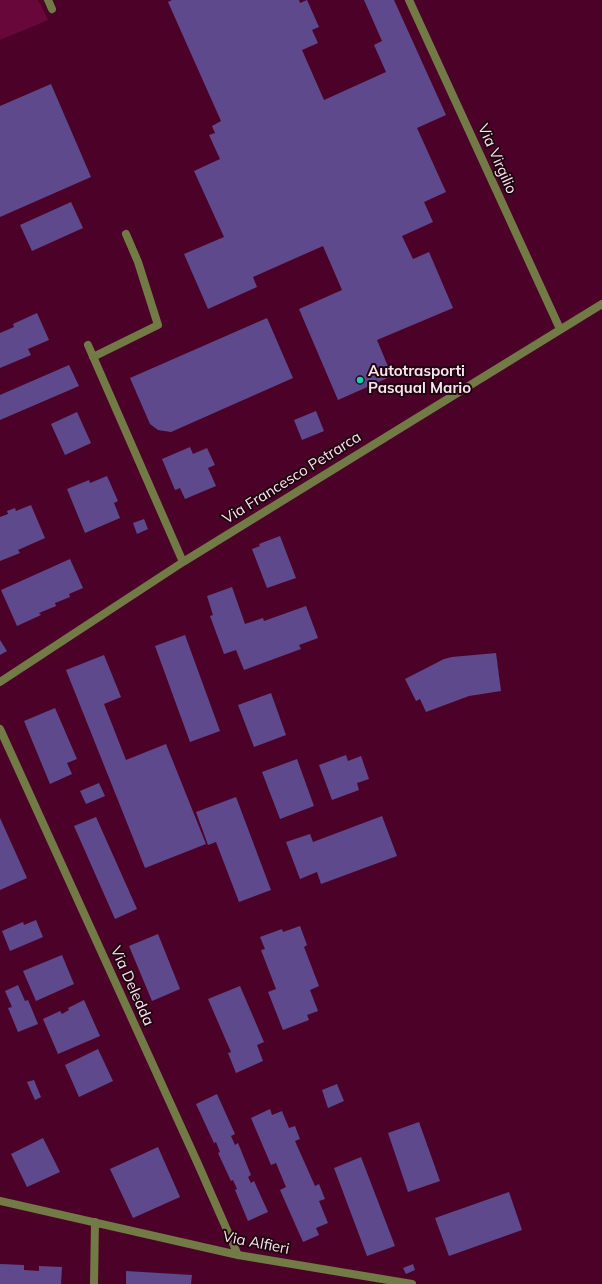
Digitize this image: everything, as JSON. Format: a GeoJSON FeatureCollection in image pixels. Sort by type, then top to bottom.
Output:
{"type":"FeatureCollection","features":[{"type":"Feature","properties":{"kind":"street"},"geometry":{"type":"LineString","coordinates":[[48,0],[52,9]]}},
{"type":"Feature","properties":{"kind":"street","name":"Via Virgilio"},"geometry":{"type":"LineString","coordinates":[[408,0],[560,330]]}},
{"type":"Feature","properties":{"kind":"street"},"geometry":{"type":"LineString","coordinates":[[93,357],[158,325],[138,262],[126,234]]}},
{"type":"Feature","properties":{"kind":"street","name":"Via Francesco Petrarca"},"geometry":{"type":"LineString","coordinates":[[0,682],[183,562],[602,304]]}},
{"type":"Feature","properties":{"kind":"street"},"geometry":{"type":"LineString","coordinates":[[88,345],[183,562]]}},
{"type":"Feature","properties":{"kind":"street","name":"Via Deledda"},"geometry":{"type":"LineString","coordinates":[[0,729],[238,1254]]}},
{"type":"Feature","properties":{"kind":"street","name":"Via Alfieri"},"geometry":{"type":"LineString","coordinates":[[0,1201],[238,1254],[412,1284]]}},
{"type":"Feature","properties":{"kind":"street"},"geometry":{"type":"LineString","coordinates":[[94,1284],[95,1222]]}},
{"type":"Feature","properties":{"kind":"shaded area"},"geometry":{"type":"Polygon","coordinates":[[[0,0],[38,0],[48,20],[0,40],[0,0]]]}},
{"type":"Feature","properties":{"kind":"building"},"geometry":{"type":"Polygon","coordinates":[[[172,0],[299,0],[300,3],[307,0],[319,27],[312,30],[318,43],[302,50],[324,100],[386,72],[374,45],[382,41],[364,0],[394,0],[446,115],[417,128],[446,192],[424,202],[433,222],[402,236],[413,259],[429,252],[453,308],[377,340],[392,376],[338,400],[299,309],[342,290],[323,246],[253,277],[257,287],[208,309],[184,254],[224,237],[194,171],[220,159],[209,135],[215,133],[212,126],[221,121],[168,2],[172,0]]]}},
{"type":"Feature","properties":{"kind":"building"},"geometry":{"type":"Polygon","coordinates":[[[51,84],[91,177],[0,217],[0,106],[51,84]]]}},
{"type":"Feature","properties":{"kind":"building"},"geometry":{"type":"Polygon","coordinates":[[[71,202],[83,228],[32,251],[20,225],[71,202]]]}},
{"type":"Feature","properties":{"kind":"building"},"geometry":{"type":"Polygon","coordinates":[[[37,313],[49,340],[28,349],[31,355],[0,368],[0,333],[14,327],[13,324],[37,313]]]}},
{"type":"Feature","properties":{"kind":"building"},"geometry":{"type":"Polygon","coordinates":[[[267,318],[293,378],[171,432],[158,430],[150,424],[130,378],[267,318]]]}},
{"type":"Feature","properties":{"kind":"building"},"geometry":{"type":"Polygon","coordinates":[[[69,365],[79,386],[0,420],[0,395],[69,365]]]}},
{"type":"Feature","properties":{"kind":"building"},"geometry":{"type":"Polygon","coordinates":[[[316,411],[324,431],[302,440],[294,420],[316,411]]]}},
{"type":"Feature","properties":{"kind":"building"},"geometry":{"type":"Polygon","coordinates":[[[77,412],[91,443],[65,455],[51,424],[77,412]]]}},
{"type":"Feature","properties":{"kind":"building"},"geometry":{"type":"Polygon","coordinates":[[[190,447],[193,454],[207,448],[215,465],[208,468],[216,486],[185,499],[180,488],[175,490],[162,459],[190,447]]]}},
{"type":"Feature","properties":{"kind":"building"},"geometry":{"type":"Polygon","coordinates":[[[107,476],[118,501],[114,503],[120,518],[85,533],[67,489],[89,480],[90,483],[107,476]]]}},
{"type":"Feature","properties":{"kind":"building"},"geometry":{"type":"Polygon","coordinates":[[[31,505],[45,538],[18,550],[20,553],[0,561],[0,517],[8,514],[7,511],[15,508],[16,511],[31,505]]]}},
{"type":"Feature","properties":{"kind":"building"},"geometry":{"type":"Polygon","coordinates":[[[144,519],[148,529],[137,534],[133,523],[144,519]]]}},
{"type":"Feature","properties":{"kind":"building"},"geometry":{"type":"Polygon","coordinates":[[[280,536],[296,578],[267,588],[252,549],[260,546],[259,544],[280,536]]]}},
{"type":"Feature","properties":{"kind":"building"},"geometry":{"type":"Polygon","coordinates":[[[70,559],[83,588],[69,594],[70,597],[55,603],[56,606],[39,613],[41,615],[17,626],[1,590],[70,559]]]}},
{"type":"Feature","properties":{"kind":"building"},"geometry":{"type":"Polygon","coordinates":[[[232,587],[245,624],[263,618],[264,621],[306,606],[318,638],[299,645],[301,649],[244,670],[236,650],[224,654],[210,616],[213,615],[207,596],[232,587]]]}},
{"type":"Feature","properties":{"kind":"building"},"geometry":{"type":"Polygon","coordinates":[[[185,635],[220,731],[190,742],[155,646],[185,635]]]}},
{"type":"Feature","properties":{"kind":"building"},"geometry":{"type":"Polygon","coordinates":[[[0,640],[7,651],[0,655],[0,640]]]}},
{"type":"Feature","properties":{"kind":"building"},"geometry":{"type":"Polygon","coordinates":[[[496,653],[501,691],[469,696],[426,712],[420,699],[416,701],[405,679],[444,659],[496,653]]]}},
{"type":"Feature","properties":{"kind":"building"},"geometry":{"type":"Polygon","coordinates":[[[104,655],[121,697],[104,704],[126,760],[166,744],[206,844],[145,868],[66,670],[104,655]]]}},
{"type":"Feature","properties":{"kind":"building"},"geometry":{"type":"Polygon","coordinates":[[[271,693],[286,735],[254,747],[238,705],[271,693]]]}},
{"type":"Feature","properties":{"kind":"building"},"geometry":{"type":"Polygon","coordinates":[[[55,708],[77,759],[67,763],[72,774],[50,784],[24,721],[55,708]]]}},
{"type":"Feature","properties":{"kind":"building"},"geometry":{"type":"Polygon","coordinates":[[[346,755],[348,761],[361,756],[369,779],[357,783],[359,790],[332,800],[319,765],[346,755]]]}},
{"type":"Feature","properties":{"kind":"building"},"geometry":{"type":"Polygon","coordinates":[[[297,759],[314,806],[280,819],[262,772],[297,759]]]}},
{"type":"Feature","properties":{"kind":"building"},"geometry":{"type":"Polygon","coordinates":[[[99,783],[105,796],[86,804],[80,791],[99,783]]]}},
{"type":"Feature","properties":{"kind":"building"},"geometry":{"type":"Polygon","coordinates":[[[236,797],[271,890],[239,902],[216,842],[208,845],[196,812],[236,797]]]}},
{"type":"Feature","properties":{"kind":"building"},"geometry":{"type":"Polygon","coordinates":[[[382,816],[397,856],[321,884],[317,872],[300,879],[286,842],[310,834],[313,842],[382,816]]]}},
{"type":"Feature","properties":{"kind":"building"},"geometry":{"type":"Polygon","coordinates":[[[96,817],[137,909],[115,919],[74,826],[96,817]]]}},
{"type":"Feature","properties":{"kind":"building"},"geometry":{"type":"Polygon","coordinates":[[[0,818],[27,878],[0,890],[0,818]]]}},
{"type":"Feature","properties":{"kind":"building"},"geometry":{"type":"Polygon","coordinates":[[[36,920],[43,937],[10,951],[2,931],[23,922],[24,925],[36,920]]]}},
{"type":"Feature","properties":{"kind":"building"},"geometry":{"type":"Polygon","coordinates":[[[300,926],[307,945],[304,947],[319,986],[310,990],[318,1011],[307,1015],[309,1020],[283,1030],[268,992],[276,989],[261,950],[265,949],[260,937],[282,929],[283,932],[300,926]]]}},
{"type":"Feature","properties":{"kind":"building"},"geometry":{"type":"Polygon","coordinates":[[[158,934],[180,989],[152,1001],[129,946],[158,934]]]}},
{"type":"Feature","properties":{"kind":"building"},"geometry":{"type":"Polygon","coordinates":[[[62,955],[74,984],[36,1001],[23,971],[62,955]]]}},
{"type":"Feature","properties":{"kind":"building"},"geometry":{"type":"Polygon","coordinates":[[[18,985],[25,1001],[28,1000],[38,1024],[18,1032],[8,1008],[12,1007],[5,991],[18,985]]]}},
{"type":"Feature","properties":{"kind":"building"},"geometry":{"type":"Polygon","coordinates":[[[240,986],[264,1042],[257,1045],[263,1061],[236,1073],[228,1053],[231,1052],[208,999],[240,986]]]}},
{"type":"Feature","properties":{"kind":"building"},"geometry":{"type":"Polygon","coordinates":[[[84,1000],[100,1036],[58,1054],[43,1019],[60,1011],[62,1014],[69,1010],[68,1008],[84,1000]]]}},
{"type":"Feature","properties":{"kind":"building"},"geometry":{"type":"Polygon","coordinates":[[[98,1049],[113,1081],[79,1097],[65,1065],[98,1049]]]}},
{"type":"Feature","properties":{"kind":"building"},"geometry":{"type":"Polygon","coordinates":[[[34,1080],[41,1097],[35,1100],[27,1082],[34,1080]]]}},
{"type":"Feature","properties":{"kind":"building"},"geometry":{"type":"Polygon","coordinates":[[[337,1084],[344,1101],[328,1108],[322,1090],[337,1084]]]}},
{"type":"Feature","properties":{"kind":"building"},"geometry":{"type":"Polygon","coordinates":[[[217,1094],[235,1134],[231,1136],[235,1145],[238,1143],[251,1175],[248,1177],[251,1183],[254,1181],[268,1212],[248,1221],[235,1190],[237,1189],[233,1180],[231,1181],[218,1153],[220,1152],[216,1142],[214,1143],[196,1104],[217,1094]]]}},
{"type":"Feature","properties":{"kind":"building"},"geometry":{"type":"Polygon","coordinates":[[[270,1109],[272,1115],[282,1111],[289,1128],[295,1126],[300,1139],[295,1141],[315,1186],[319,1184],[325,1199],[319,1201],[328,1223],[316,1228],[319,1235],[303,1242],[280,1190],[286,1187],[276,1163],[271,1165],[251,1118],[270,1109]]]}},
{"type":"Feature","properties":{"kind":"building"},"geometry":{"type":"Polygon","coordinates":[[[419,1122],[440,1181],[408,1192],[388,1133],[419,1122]]]}},
{"type":"Feature","properties":{"kind":"building"},"geometry":{"type":"Polygon","coordinates":[[[43,1138],[60,1172],[27,1187],[11,1154],[43,1138]]]}},
{"type":"Feature","properties":{"kind":"building"},"geometry":{"type":"Polygon","coordinates":[[[158,1147],[180,1197],[133,1218],[110,1169],[158,1147]]]}},
{"type":"Feature","properties":{"kind":"building"},"geometry":{"type":"Polygon","coordinates":[[[361,1157],[395,1246],[367,1256],[334,1168],[361,1157]]]}},
{"type":"Feature","properties":{"kind":"building"},"geometry":{"type":"Polygon","coordinates":[[[509,1192],[522,1230],[449,1256],[435,1218],[509,1192]]]}},
{"type":"Feature","properties":{"kind":"building"},"geometry":{"type":"Polygon","coordinates":[[[0,1264],[24,1265],[24,1270],[39,1271],[39,1266],[62,1267],[61,1284],[0,1284],[0,1264]]]}},
{"type":"Feature","properties":{"kind":"building"},"geometry":{"type":"Polygon","coordinates":[[[413,1264],[415,1270],[406,1274],[403,1268],[413,1264]]]}},
{"type":"Feature","properties":{"kind":"building"},"geometry":{"type":"Polygon","coordinates":[[[126,1271],[192,1275],[191,1284],[126,1284],[126,1271]]]}},
{"type":"Feature","properties":{"kind":"place","name":"Autotrasporti Pasqual Mario"},"geometry":{"type":"Point","coordinates":[360,380]}}]}
